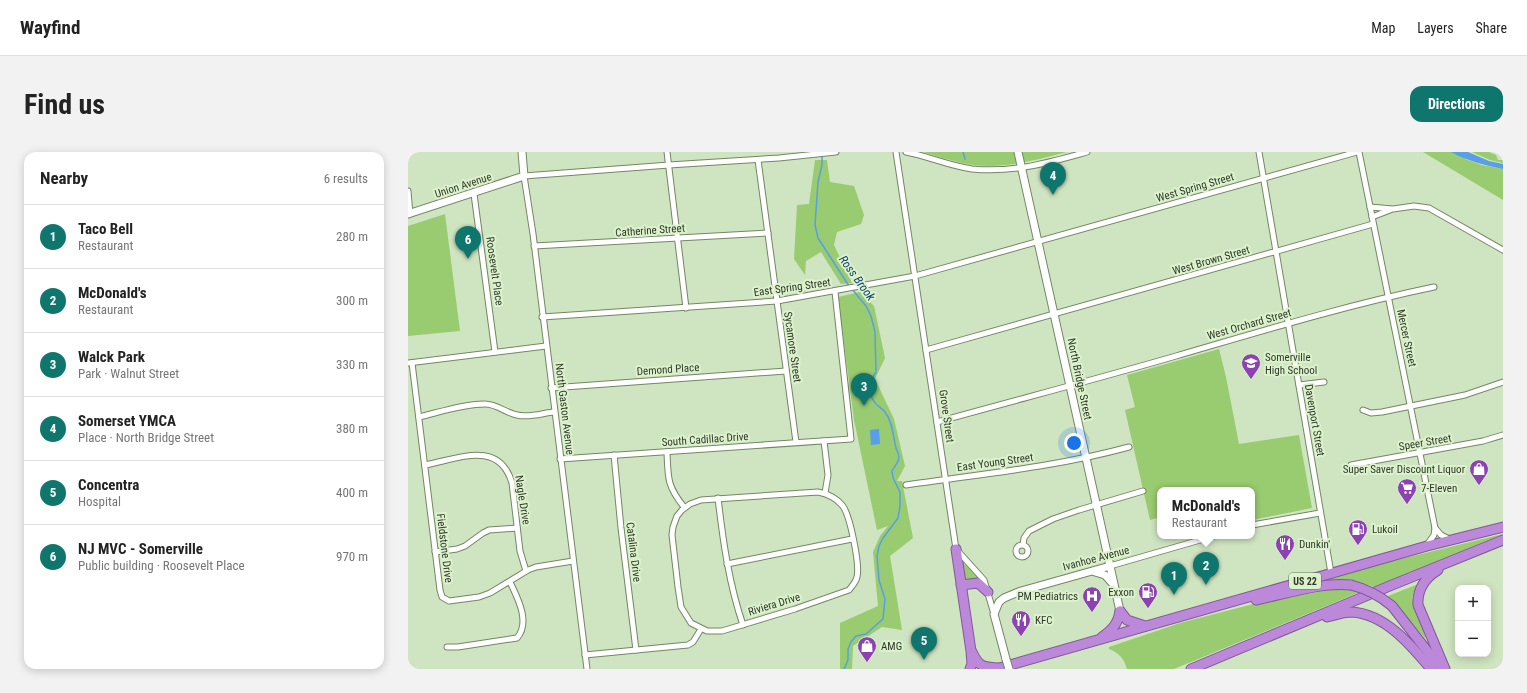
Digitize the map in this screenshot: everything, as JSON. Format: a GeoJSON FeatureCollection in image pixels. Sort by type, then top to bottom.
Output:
{"type":"FeatureCollection","features":[{"type":"Feature","properties":{"kind":"highway","name":"US 22"},"geometry":{"type":"LineString","coordinates":[[997,669],[1146,627],[1222,603],[1427,546],[1503,527]]}},
{"type":"Feature","properties":{"kind":"highway"},"geometry":{"type":"LineString","coordinates":[[1191,669],[1503,540]]}},
{"type":"Feature","properties":{"kind":"highway"},"geometry":{"type":"LineString","coordinates":[[956,549],[971,651],[972,664],[970,669]]}},
{"type":"Feature","properties":{"kind":"highway"},"geometry":{"type":"LineString","coordinates":[[1443,669],[1420,611],[1418,598],[1421,586],[1425,580],[1454,559]]}},
{"type":"Feature","properties":{"kind":"highway"},"geometry":{"type":"LineString","coordinates":[[961,585],[978,583],[988,592]]}},
{"type":"Feature","properties":{"kind":"highway"},"geometry":{"type":"LineString","coordinates":[[1183,616],[1325,586],[1341,584],[1351,585],[1368,589],[1380,596],[1392,606],[1443,669]]}},
{"type":"Feature","properties":{"kind":"highway"},"geometry":{"type":"LineString","coordinates":[[1120,611],[1127,620],[1146,627]]}},
{"type":"Feature","properties":{"kind":"highway"},"geometry":{"type":"LineString","coordinates":[[1097,640],[1109,632],[1115,625],[1120,611]]}},
{"type":"Feature","properties":{"kind":"highway"},"geometry":{"type":"LineString","coordinates":[[1304,622],[1349,612],[1372,616],[1405,641],[1430,669]]}},
{"type":"Feature","properties":{"kind":"highway"},"geometry":{"type":"LineString","coordinates":[[971,651],[980,664],[997,669]]}},
{"type":"Feature","properties":{"kind":"street","name":"North Gaston Avenue"},"geometry":{"type":"LineString","coordinates":[[522,152],[587,669]]}},
{"type":"Feature","properties":{"kind":"street"},"geometry":{"type":"LineString","coordinates":[[667,152],[686,308]]}},
{"type":"Feature","properties":{"kind":"street"},"geometry":{"type":"LineString","coordinates":[[524,176],[758,160],[836,152]]}},
{"type":"Feature","properties":{"kind":"street","name":"Grove Street"},"geometry":{"type":"LineString","coordinates":[[896,152],[956,549]]}},
{"type":"Feature","properties":{"kind":"street"},"geometry":{"type":"LineString","coordinates":[[906,152],[971,168],[992,170],[1022,168],[1087,152]]}},
{"type":"Feature","properties":{"kind":"street","name":"North Bridge Street"},"geometry":{"type":"LineString","coordinates":[[1018,152],[1120,611]]}},
{"type":"Feature","properties":{"kind":"street","name":"Davenport Street"},"geometry":{"type":"LineString","coordinates":[[1258,152],[1331,573]]}},
{"type":"Feature","properties":{"kind":"street","name":"West Spring Street"},"geometry":{"type":"LineString","coordinates":[[1039,242],[1358,152]]}},
{"type":"Feature","properties":{"kind":"street","name":"Mercer Street"},"geometry":{"type":"LineString","coordinates":[[1358,152],[1435,528]]}},
{"type":"Feature","properties":{"kind":"street","name":"Sycamore Street"},"geometry":{"type":"LineString","coordinates":[[758,160],[796,442]]}},
{"type":"Feature","properties":{"kind":"street","name":"Union Avenue"},"geometry":{"type":"LineString","coordinates":[[409,214],[474,194],[524,176]]}},
{"type":"Feature","properties":{"kind":"street"},"geometry":{"type":"LineString","coordinates":[[408,191],[409,214]]}},
{"type":"Feature","properties":{"kind":"street","name":"Roosevelt Place"},"geometry":{"type":"LineString","coordinates":[[474,194],[495,352]]}},
{"type":"Feature","properties":{"kind":"street"},"geometry":{"type":"LineString","coordinates":[[1372,216],[1393,209],[1414,206],[1429,208],[1503,250]]}},
{"type":"Feature","properties":{"kind":"street"},"geometry":{"type":"LineString","coordinates":[[1370,208],[1393,209]]}},
{"type":"Feature","properties":{"kind":"street","name":"West Brown Street"},"geometry":{"type":"LineString","coordinates":[[926,350],[1373,224]]}},
{"type":"Feature","properties":{"kind":"street","name":"Catherine Street"},"geometry":{"type":"LineString","coordinates":[[534,246],[768,233]]}},
{"type":"Feature","properties":{"kind":"street","name":"East Spring Street"},"geometry":{"type":"LineString","coordinates":[[542,317],[777,301],[835,292],[915,276],[1039,242]]}},
{"type":"Feature","properties":{"kind":"street","name":"West Orchard Street"},"geometry":{"type":"LineString","coordinates":[[936,422],[1070,386],[1288,323],[1388,297],[1434,287]]}},
{"type":"Feature","properties":{"kind":"street","name":"South Cadillac Drive"},"geometry":{"type":"LineString","coordinates":[[560,459],[852,439],[835,292]]}},
{"type":"Feature","properties":{"kind":"street"},"geometry":{"type":"LineString","coordinates":[[410,363],[546,346]]}},
{"type":"Feature","properties":{"kind":"street","name":"Fieldstone Drive"},"geometry":{"type":"LineString","coordinates":[[410,363],[426,465],[435,552],[442,597],[447,600],[479,597],[490,593],[526,571],[536,567],[573,562]]}},
{"type":"Feature","properties":{"kind":"street","name":"Demond Place"},"geometry":{"type":"LineString","coordinates":[[551,388],[786,371]]}},
{"type":"Feature","properties":{"kind":"street"},"geometry":{"type":"LineString","coordinates":[[1299,385],[1324,382]]}},
{"type":"Feature","properties":{"kind":"street"},"geometry":{"type":"LineString","coordinates":[[1363,410],[1377,413],[1465,395],[1503,382]]}},
{"type":"Feature","properties":{"kind":"street"},"geometry":{"type":"LineString","coordinates":[[419,417],[451,409],[485,404],[496,406],[521,416],[554,412]]}},
{"type":"Feature","properties":{"kind":"street","name":"Speer Street"},"geometry":{"type":"LineString","coordinates":[[1350,465],[1484,441],[1503,435]]}},
{"type":"Feature","properties":{"kind":"street"},"geometry":{"type":"LineString","coordinates":[[824,441],[828,475],[825,493]]}},
{"type":"Feature","properties":{"kind":"street","name":"East Young Street"},"geometry":{"type":"LineString","coordinates":[[906,485],[1052,465],[1129,447]]}},
{"type":"Feature","properties":{"kind":"street"},"geometry":{"type":"LineString","coordinates":[[667,452],[670,486],[684,507]]}},
{"type":"Feature","properties":{"kind":"street","name":"Nagle Drive"},"geometry":{"type":"LineString","coordinates":[[426,465],[477,455],[484,455],[500,462],[509,473],[512,483],[520,551],[526,571]]}},
{"type":"Feature","properties":{"kind":"street","name":"Catalina Drive"},"geometry":{"type":"LineString","coordinates":[[614,455],[621,528],[636,650]]}},
{"type":"Feature","properties":{"kind":"street"},"geometry":{"type":"LineString","coordinates":[[1023,545],[1025,536],[1032,529],[1053,519],[1143,491]]}},
{"type":"Feature","properties":{"kind":"street"},"geometry":{"type":"LineString","coordinates":[[585,655],[688,645],[693,642],[701,628],[692,623],[685,615],[680,601],[672,535],[677,516],[684,507],[701,500],[718,498],[825,493],[834,497],[845,510],[852,539],[727,564]]}},
{"type":"Feature","properties":{"kind":"street"},"geometry":{"type":"LineString","coordinates":[[718,498],[727,564],[737,609],[743,624]]}},
{"type":"Feature","properties":{"kind":"street"},"geometry":{"type":"LineString","coordinates":[[1255,524],[1320,513]]}},
{"type":"Feature","properties":{"kind":"street"},"geometry":{"type":"LineString","coordinates":[[435,552],[457,549],[465,546],[482,533],[489,530],[517,528]]}},
{"type":"Feature","properties":{"kind":"street"},"geometry":{"type":"LineString","coordinates":[[1435,528],[1441,535],[1450,540]]}},
{"type":"Feature","properties":{"kind":"street"},"geometry":{"type":"LineString","coordinates":[[1427,546],[1434,535],[1435,528]]}},
{"type":"Feature","properties":{"kind":"street","name":"Riviera Drive"},"geometry":{"type":"LineString","coordinates":[[701,628],[714,632],[841,594],[851,587],[857,578],[858,569],[852,539]]}},
{"type":"Feature","properties":{"kind":"street","name":"Ivanhoe Avenue"},"geometry":{"type":"LineString","coordinates":[[994,614],[999,602],[1012,594],[1204,539]]}},
{"type":"Feature","properties":{"kind":"street"},"geometry":{"type":"LineString","coordinates":[[956,549],[968,564],[982,576],[988,592],[1009,669]]}},
{"type":"Feature","properties":{"kind":"street"},"geometry":{"type":"LineString","coordinates":[[1090,571],[1105,575],[1115,586]]}},
{"type":"Feature","properties":{"kind":"street"},"geometry":{"type":"LineString","coordinates":[[447,647],[458,647],[517,638],[522,631],[523,619],[517,598],[510,582]]}},
{"type":"Feature","properties":{"kind":"green space"},"geometry":{"type":"Polygon","coordinates":[[[923,152],[1067,152],[1028,162],[988,166],[962,163],[923,152]]]}},
{"type":"Feature","properties":{"kind":"green space"},"geometry":{"type":"Polygon","coordinates":[[[1423,152],[1462,152],[1465,159],[1482,165],[1503,169],[1503,200],[1423,152]]]}},
{"type":"Feature","properties":{"kind":"green space"},"geometry":{"type":"Polygon","coordinates":[[[1472,152],[1489,152],[1496,155],[1498,160],[1503,160],[1503,163],[1490,160],[1472,152]]]}},
{"type":"Feature","properties":{"kind":"green space"},"geometry":{"type":"Polygon","coordinates":[[[815,160],[827,160],[830,182],[854,186],[864,215],[861,224],[837,232],[834,245],[852,283],[841,284],[821,252],[806,261],[805,275],[794,259],[797,205],[809,204],[815,160]]]}},
{"type":"Feature","properties":{"kind":"green space"},"geometry":{"type":"Polygon","coordinates":[[[445,214],[460,331],[408,336],[408,226],[445,214]]]}},
{"type":"Feature","properties":{"kind":"green space"},"geometry":{"type":"Polygon","coordinates":[[[860,292],[874,306],[885,358],[875,379],[894,419],[905,466],[897,481],[902,481],[913,538],[890,556],[902,630],[882,627],[853,646],[852,669],[840,669],[840,623],[878,606],[873,552],[880,536],[888,526],[877,530],[854,420],[838,297],[860,292]]]}},
{"type":"Feature","properties":{"kind":"green space"},"geometry":{"type":"Polygon","coordinates":[[[1219,349],[1239,444],[1299,435],[1312,508],[1255,519],[1255,487],[1157,487],[1157,518],[1150,520],[1125,410],[1135,407],[1127,375],[1219,349]]]}},
{"type":"Feature","properties":{"kind":"green space"},"geometry":{"type":"Polygon","coordinates":[[[1503,534],[1374,587],[1351,580],[1322,581],[1364,568],[1503,534]]]}},
{"type":"Feature","properties":{"kind":"green space"},"geometry":{"type":"Polygon","coordinates":[[[962,562],[981,579],[964,579],[962,562]]]}},
{"type":"Feature","properties":{"kind":"green space"},"geometry":{"type":"Polygon","coordinates":[[[1416,585],[1412,598],[1426,639],[1388,596],[1416,585]]]}},
{"type":"Feature","properties":{"kind":"green space"},"geometry":{"type":"Polygon","coordinates":[[[1342,588],[1360,592],[1174,669],[1127,669],[1121,656],[1109,649],[1109,647],[1180,623],[1261,602],[1342,588]]]}},
{"type":"Feature","properties":{"kind":"water"},"geometry":{"type":"Polygon","coordinates":[[[1451,152],[1468,152],[1489,161],[1503,164],[1503,169],[1476,162],[1451,152]]]}},
{"type":"Feature","properties":{"kind":"water"},"geometry":{"type":"Polygon","coordinates":[[[879,429],[880,444],[871,445],[870,430],[879,429]]]}},
{"type":"Feature","properties":{"kind":"waterway"},"geometry":{"type":"LineString","coordinates":[[963,152],[965,159]]}},
{"type":"Feature","properties":{"kind":"waterway","name":"Ross Brook"},"geometry":{"type":"LineString","coordinates":[[822,154],[822,165],[818,182],[815,225],[818,238],[849,286]]}},
{"type":"Feature","properties":{"kind":"waterway","name":"Ross Brook"},"geometry":{"type":"LineString","coordinates":[[844,669],[848,660],[848,649],[851,642],[856,636],[866,634],[883,619],[885,599],[879,580],[877,556],[879,546],[883,538],[898,518],[900,506],[900,492],[893,478],[892,471],[899,459],[899,456],[891,425],[888,416],[876,404],[870,392],[872,380],[876,372],[875,332],[871,316],[866,306],[852,289]]}},
{"type":"Feature","properties":{"kind":"place","name":"Somerset YMCA"},"geometry":{"type":"Point","coordinates":[1053,195]}},
{"type":"Feature","properties":{"kind":"place","name":"NJ MVC - Somerville"},"geometry":{"type":"Point","coordinates":[468,259]}},
{"type":"Feature","properties":{"kind":"place","name":"Somerville High School"},"geometry":{"type":"Point","coordinates":[1251,380]}},
{"type":"Feature","properties":{"kind":"place","name":"Walck Park"},"geometry":{"type":"Point","coordinates":[864,406]}},
{"type":"Feature","properties":{"kind":"place","name":"Super Saver Discount Liquor"},"geometry":{"type":"Point","coordinates":[1479,486]}},
{"type":"Feature","properties":{"kind":"place","name":"7-Eleven"},"geometry":{"type":"Point","coordinates":[1407,505]}},
{"type":"Feature","properties":{"kind":"place","name":"Lukoil"},"geometry":{"type":"Point","coordinates":[1358,546]}},
{"type":"Feature","properties":{"kind":"place","name":"Dunkin'"},"geometry":{"type":"Point","coordinates":[1285,561]}},
{"type":"Feature","properties":{"kind":"place","name":"McDonald's"},"geometry":{"type":"Point","coordinates":[1206,585]}},
{"type":"Feature","properties":{"kind":"place","name":"Taco Bell"},"geometry":{"type":"Point","coordinates":[1174,595]}},
{"type":"Feature","properties":{"kind":"place","name":"Exxon"},"geometry":{"type":"Point","coordinates":[1148,609]}},
{"type":"Feature","properties":{"kind":"place","name":"PM Pediatrics"},"geometry":{"type":"Point","coordinates":[1092,613]}},
{"type":"Feature","properties":{"kind":"place","name":"KFC"},"geometry":{"type":"Point","coordinates":[1021,637]}},
{"type":"Feature","properties":{"kind":"place","name":"Concentra"},"geometry":{"type":"Point","coordinates":[924,660]}},
{"type":"Feature","properties":{"kind":"place","name":"AMG"},"geometry":{"type":"Point","coordinates":[867,663]}}]}
